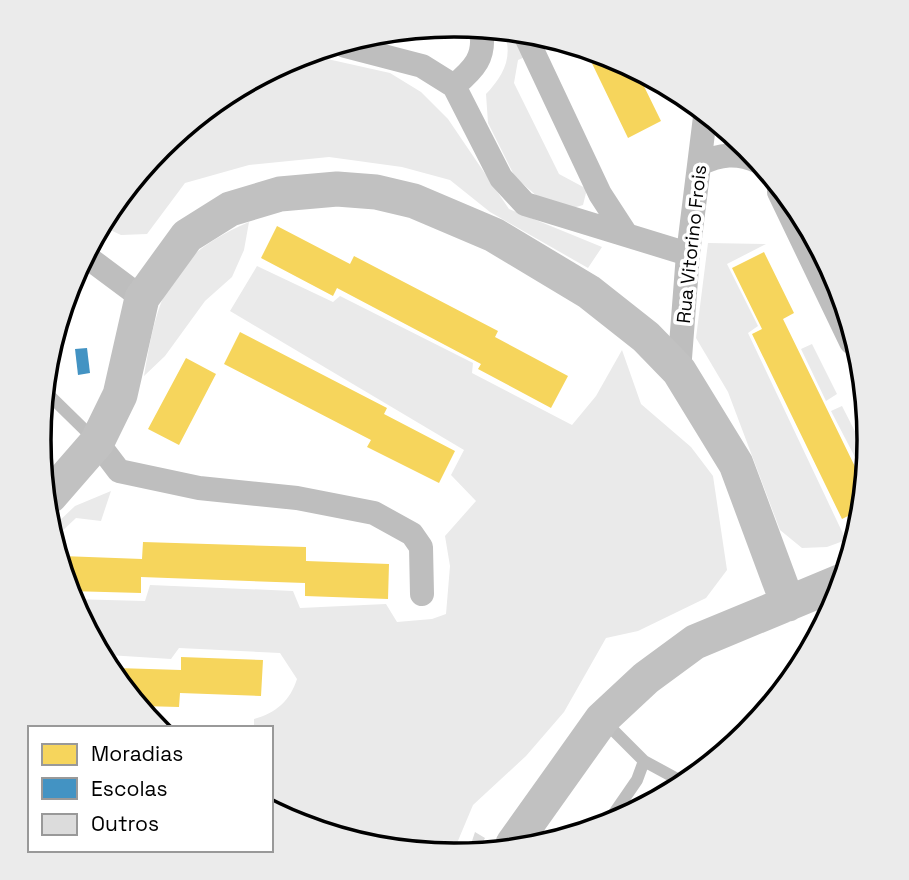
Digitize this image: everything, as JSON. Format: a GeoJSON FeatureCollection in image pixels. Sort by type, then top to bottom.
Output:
{"type":"FeatureCollection","features":[{"type":"Feature","properties":{"kind":"street"},"geometry":{"type":"LineString","coordinates":[[454,86],[473,70],[481,57],[481,38]]}},
{"type":"Feature","properties":{"kind":"street"},"geometry":{"type":"LineString","coordinates":[[529,43],[600,194],[626,234]]}},
{"type":"Feature","properties":{"kind":"street"},"geometry":{"type":"LineString","coordinates":[[356,49],[422,66],[454,86],[501,178],[525,204],[688,254]]}},
{"type":"Feature","properties":{"kind":"street","name":"Rua Vitorino Frois"},"geometry":{"type":"LineString","coordinates":[[679,371],[688,254],[704,124]]}},
{"type":"Feature","properties":{"kind":"street"},"geometry":{"type":"LineString","coordinates":[[700,164],[718,156],[740,155]]}},
{"type":"Feature","properties":{"kind":"street"},"geometry":{"type":"LineString","coordinates":[[55,491],[97,442],[120,395],[142,298],[187,236],[230,209],[280,194],[337,189],[376,192],[414,201],[494,235],[589,292],[646,337],[679,371],[736,464],[788,604]]}},
{"type":"Feature","properties":{"kind":"street"},"geometry":{"type":"LineString","coordinates":[[791,218],[838,317]]}},
{"type":"Feature","properties":{"kind":"street"},"geometry":{"type":"LineString","coordinates":[[93,262],[142,298]]}},
{"type":"Feature","properties":{"kind":"street"},"geometry":{"type":"LineString","coordinates":[[97,442],[119,471],[199,488],[297,498],[374,513],[412,534],[421,547],[422,594]]}},
{"type":"Feature","properties":{"kind":"street"},"geometry":{"type":"LineString","coordinates":[[517,838],[602,719],[646,678],[695,642],[830,586]]}},
{"type":"Feature","properties":{"kind":"lane"},"geometry":{"type":"LineString","coordinates":[[54,399],[97,442]]}},
{"type":"Feature","properties":{"kind":"lane"},"geometry":{"type":"LineString","coordinates":[[602,719],[644,761],[675,778]]}},
{"type":"Feature","properties":{"kind":"lane"},"geometry":{"type":"LineString","coordinates":[[617,809],[637,780],[644,761]]}},
{"type":"Feature","properties":{"kind":"shaded area"},"geometry":{"type":"Polygon","coordinates":[[[506,40],[517,42],[525,57],[518,60],[514,83],[559,174],[587,189],[583,205],[566,210],[538,197],[515,177],[488,123],[486,94],[497,81],[507,60],[506,40]]]}},
{"type":"Feature","properties":{"kind":"shaded area"},"geometry":{"type":"Polygon","coordinates":[[[324,58],[390,73],[421,92],[448,119],[509,209],[602,247],[588,268],[490,212],[450,180],[402,167],[329,157],[249,165],[185,183],[147,234],[121,235],[110,230],[119,216],[151,174],[189,137],[209,120],[253,91],[276,78],[324,58]]]}},
{"type":"Feature","properties":{"kind":"shaded area"},"geometry":{"type":"Polygon","coordinates":[[[249,222],[244,250],[232,277],[205,301],[165,356],[144,376],[155,322],[171,281],[200,249],[249,222]]]}},
{"type":"Feature","properties":{"kind":"shaded area"},"geometry":{"type":"Polygon","coordinates":[[[708,243],[766,244],[727,264],[758,326],[748,333],[845,540],[827,547],[802,548],[780,530],[728,392],[696,338],[708,243]]]}},
{"type":"Feature","properties":{"kind":"shaded area"},"geometry":{"type":"Polygon","coordinates":[[[257,266],[333,302],[340,296],[473,363],[472,373],[572,425],[596,396],[622,350],[641,404],[691,447],[713,476],[727,570],[706,598],[638,631],[606,638],[564,712],[526,756],[473,805],[457,843],[402,840],[350,830],[300,813],[273,800],[273,726],[254,726],[254,719],[281,705],[294,687],[297,679],[280,653],[179,648],[171,659],[113,655],[84,599],[145,601],[150,585],[293,591],[300,608],[386,604],[397,622],[432,619],[446,614],[450,566],[445,536],[476,501],[451,475],[464,450],[230,311],[257,266]]]}},
{"type":"Feature","properties":{"kind":"shaded area"},"geometry":{"type":"Polygon","coordinates":[[[812,344],[837,394],[826,401],[801,349],[812,344]]]}},
{"type":"Feature","properties":{"kind":"shaded area"},"geometry":{"type":"Polygon","coordinates":[[[842,406],[858,437],[857,461],[831,411],[842,406]]]}},
{"type":"Feature","properties":{"kind":"shaded area"},"geometry":{"type":"Polygon","coordinates":[[[111,491],[101,521],[76,518],[62,531],[59,521],[75,506],[111,491]]]}},
{"type":"Feature","properties":{"kind":"building: Moradias"},"geometry":{"type":"Polygon","coordinates":[[[591,60],[643,83],[661,121],[628,138],[591,60]]]}},
{"type":"Feature","properties":{"kind":"building: Moradias"},"geometry":{"type":"Polygon","coordinates":[[[277,226],[350,264],[354,256],[498,331],[495,337],[568,376],[551,408],[478,369],[481,364],[337,288],[333,296],[261,258],[277,226]]]}},
{"type":"Feature","properties":{"kind":"building: Moradias"},"geometry":{"type":"Polygon","coordinates":[[[764,252],[794,313],[783,319],[857,470],[851,515],[842,519],[752,334],[762,329],[732,268],[764,252]]]}},
{"type":"Feature","properties":{"kind":"building: Moradias"},"geometry":{"type":"Polygon","coordinates":[[[240,332],[387,408],[384,414],[455,451],[439,483],[367,447],[371,440],[224,364],[240,332]]]}},
{"type":"Feature","properties":{"kind":"building: Moradias"},"geometry":{"type":"Polygon","coordinates":[[[186,358],[216,374],[179,445],[148,429],[186,358]]]}},
{"type":"Feature","properties":{"kind":"building: Moradias"},"geometry":{"type":"Polygon","coordinates":[[[143,542],[306,547],[306,561],[389,564],[388,599],[305,596],[305,583],[141,577],[141,593],[81,591],[69,556],[142,559],[143,542]]]}},
{"type":"Feature","properties":{"kind":"building: Moradias"},"geometry":{"type":"Polygon","coordinates":[[[181,657],[263,660],[261,696],[180,693],[179,707],[151,706],[122,668],[181,670],[181,657]]]}},
{"type":"Feature","properties":{"kind":"building: Escolas"},"geometry":{"type":"Polygon","coordinates":[[[87,348],[90,373],[78,375],[75,349],[87,348]]]}},
{"type":"Feature","properties":{"kind":"building: Outros"},"geometry":{"type":"Polygon","coordinates":[[[475,832],[485,838],[483,842],[472,842],[475,832]]]}}]}
